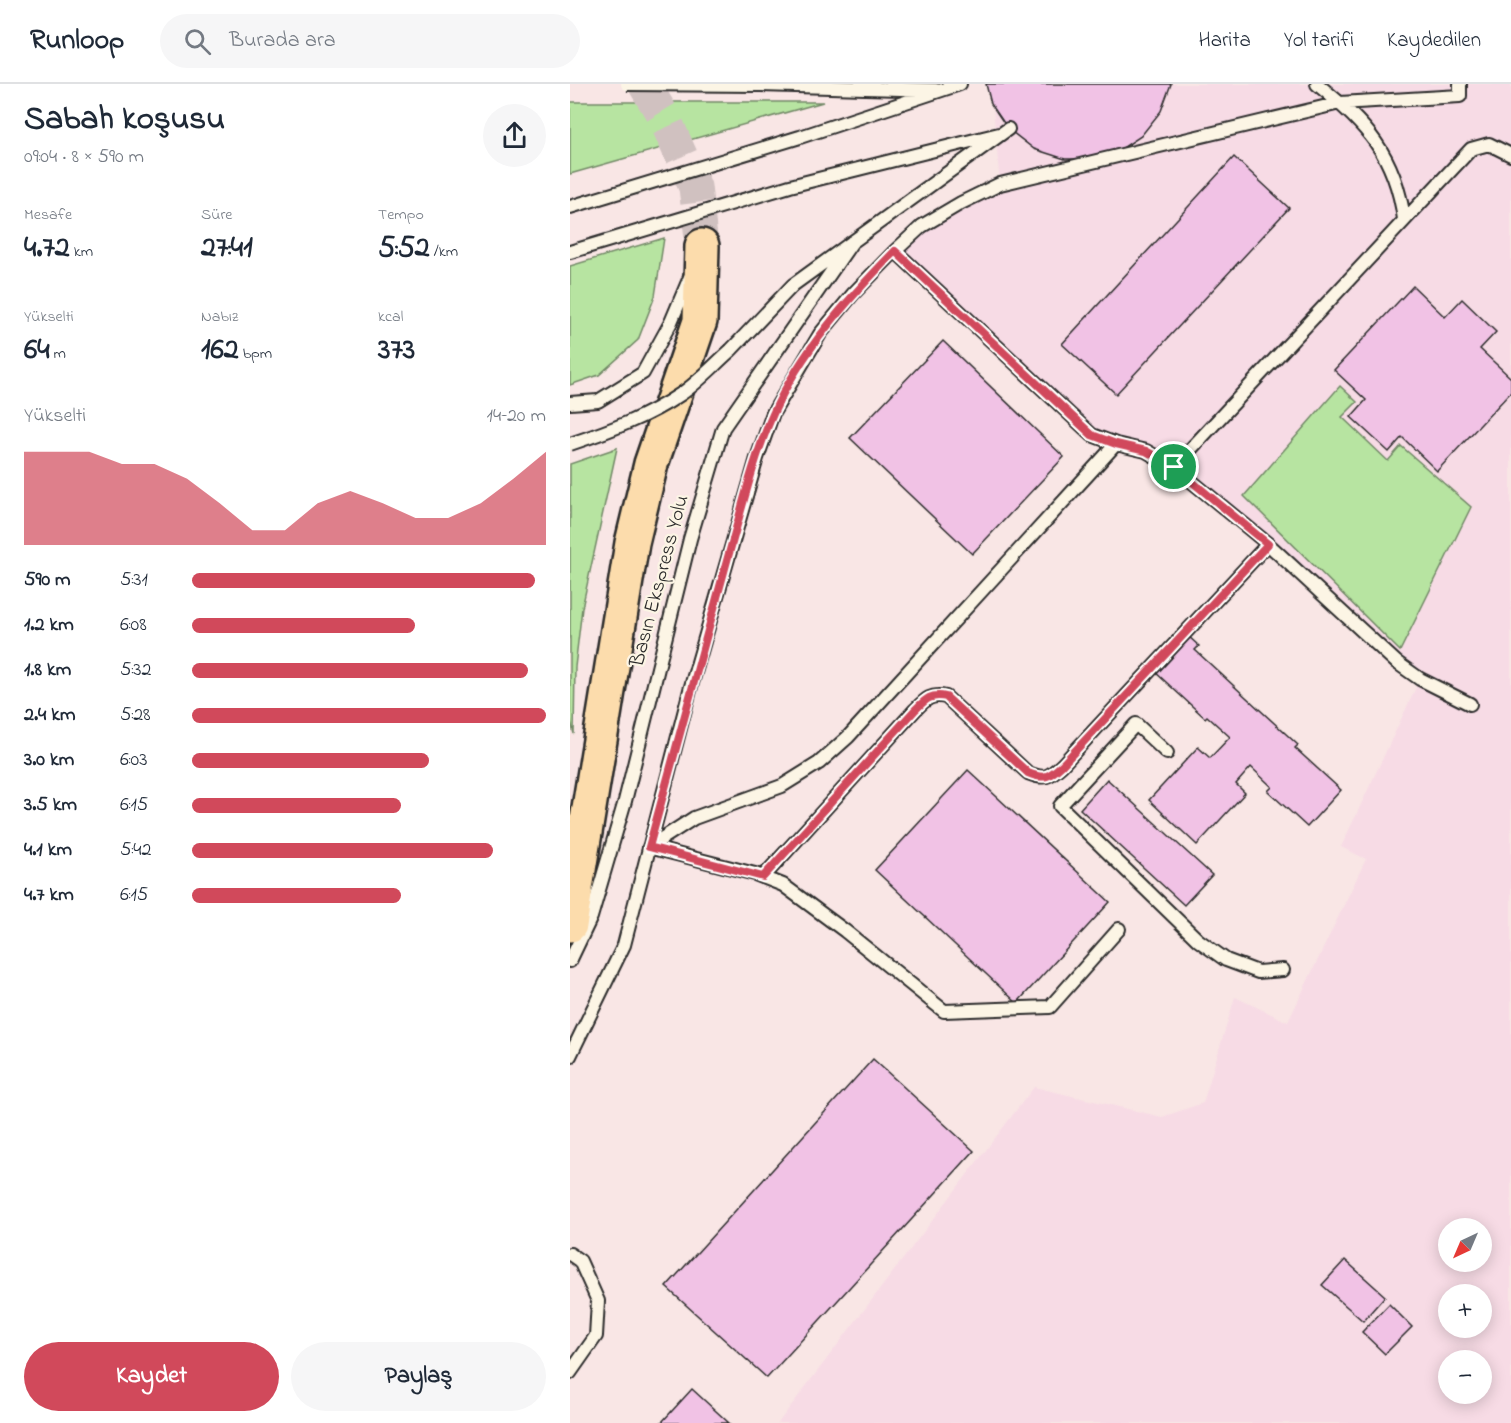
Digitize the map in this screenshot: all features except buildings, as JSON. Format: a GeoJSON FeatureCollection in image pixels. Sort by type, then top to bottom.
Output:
{"type":"FeatureCollection","features":[{"type":"Feature","properties":{"kind":"main road"},"geometry":{"type":"LineString","coordinates":[[570,925],[632,543],[651,464],[700,321],[702,246]]}},
{"type":"Feature","properties":{"kind":"lane"},"geometry":{"type":"LineString","coordinates":[[627,84],[946,90]]}},
{"type":"Feature","properties":{"kind":"lane"},"geometry":{"type":"LineString","coordinates":[[570,207],[960,84]]}},
{"type":"Feature","properties":{"kind":"lane"},"geometry":{"type":"LineString","coordinates":[[1317,84],[1340,103],[1376,141],[1390,167],[1401,198],[1404,219]]}},
{"type":"Feature","properties":{"kind":"lane"},"geometry":{"type":"LineString","coordinates":[[570,1056],[624,945],[700,657],[757,458],[773,413],[820,334],[853,294],[922,226],[1000,184],[1340,103],[1460,96],[1460,84]]}},
{"type":"Feature","properties":{"kind":"lane"},"geometry":{"type":"LineString","coordinates":[[570,252],[790,186],[1004,132],[793,285],[731,350],[684,393],[646,415],[570,444]]}},
{"type":"Feature","properties":{"kind":"lane"},"geometry":{"type":"LineString","coordinates":[[1174,467],[1470,148],[1489,144],[1511,155]]}},
{"type":"Feature","properties":{"kind":"lane","name":"Basın Ekspress Yolu"},"geometry":{"type":"LineString","coordinates":[[570,961],[591,917],[626,801],[690,539],[723,428],[852,242]]}},
{"type":"Feature","properties":{"kind":"lane"},"geometry":{"type":"LineString","coordinates":[[570,403],[598,401],[643,373],[671,322],[702,246]]}},
{"type":"Feature","properties":{"kind":"lane"},"geometry":{"type":"LineString","coordinates":[[895,251],[1092,435],[1116,444],[1146,451],[1174,467],[1268,544],[1396,662],[1420,679],[1470,704]]}},
{"type":"Feature","properties":{"kind":"lane"},"geometry":{"type":"LineString","coordinates":[[649,847],[694,818],[782,786],[819,763],[848,736],[1116,444]]}},
{"type":"Feature","properties":{"kind":"lane"},"geometry":{"type":"LineString","coordinates":[[763,877],[925,699],[937,695],[946,697],[1028,773],[1040,778],[1051,775],[1268,544]]}},
{"type":"Feature","properties":{"kind":"lane"},"geometry":{"type":"LineString","coordinates":[[1167,753],[1136,724],[1060,806],[1198,940],[1226,960],[1258,972],[1282,970]]}},
{"type":"Feature","properties":{"kind":"lane"},"geometry":{"type":"LineString","coordinates":[[649,847],[763,877],[783,885],[845,931],[944,1011],[1050,1007],[1119,928]]}},
{"type":"Feature","properties":{"kind":"lane"},"geometry":{"type":"LineString","coordinates":[[570,1254],[580,1261],[598,1301],[596,1336],[570,1373]]}},
{"type":"Feature","properties":{"kind":"shaded area"},"geometry":{"type":"Polygon","coordinates":[[[991,84],[1511,84],[1511,1423],[778,1423],[1034,1087],[1162,1117],[1203,1103],[1235,997],[1288,1022],[1366,859],[1341,847],[1420,679],[1174,467],[1092,435],[895,251],[922,226],[1000,184],[991,84]]]}},
{"type":"Feature","properties":{"kind":"green space"},"geometry":{"type":"Polygon","coordinates":[[[570,102],[823,102],[570,174],[570,102]]]}},
{"type":"Feature","properties":{"kind":"green space"},"geometry":{"type":"Polygon","coordinates":[[[664,238],[655,296],[638,340],[599,375],[570,385],[570,266],[664,238]]]}},
{"type":"Feature","properties":{"kind":"green space"},"geometry":{"type":"Polygon","coordinates":[[[1340,386],[1357,402],[1342,417],[1388,461],[1401,446],[1471,507],[1400,651],[1244,496],[1340,386]]]}},
{"type":"Feature","properties":{"kind":"green space"},"geometry":{"type":"Polygon","coordinates":[[[617,448],[582,608],[575,667],[574,734],[570,718],[570,464],[617,448]]]}},
{"type":"Feature","properties":{"kind":"tunnel"},"geometry":{"type":"LineString","coordinates":[[644,84],[664,117],[695,187],[702,246]]}},
{"type":"Feature","properties":{"kind":"route"},"geometry":{"type":"LineString","coordinates":[[895,251],[1092,435],[1116,444],[1146,451],[1174,467],[1268,544],[1051,775],[1040,778],[1028,773],[946,697],[937,695],[925,699],[763,877],[649,847],[690,690],[757,458],[773,413],[820,334],[853,294],[895,251]]}}]}
